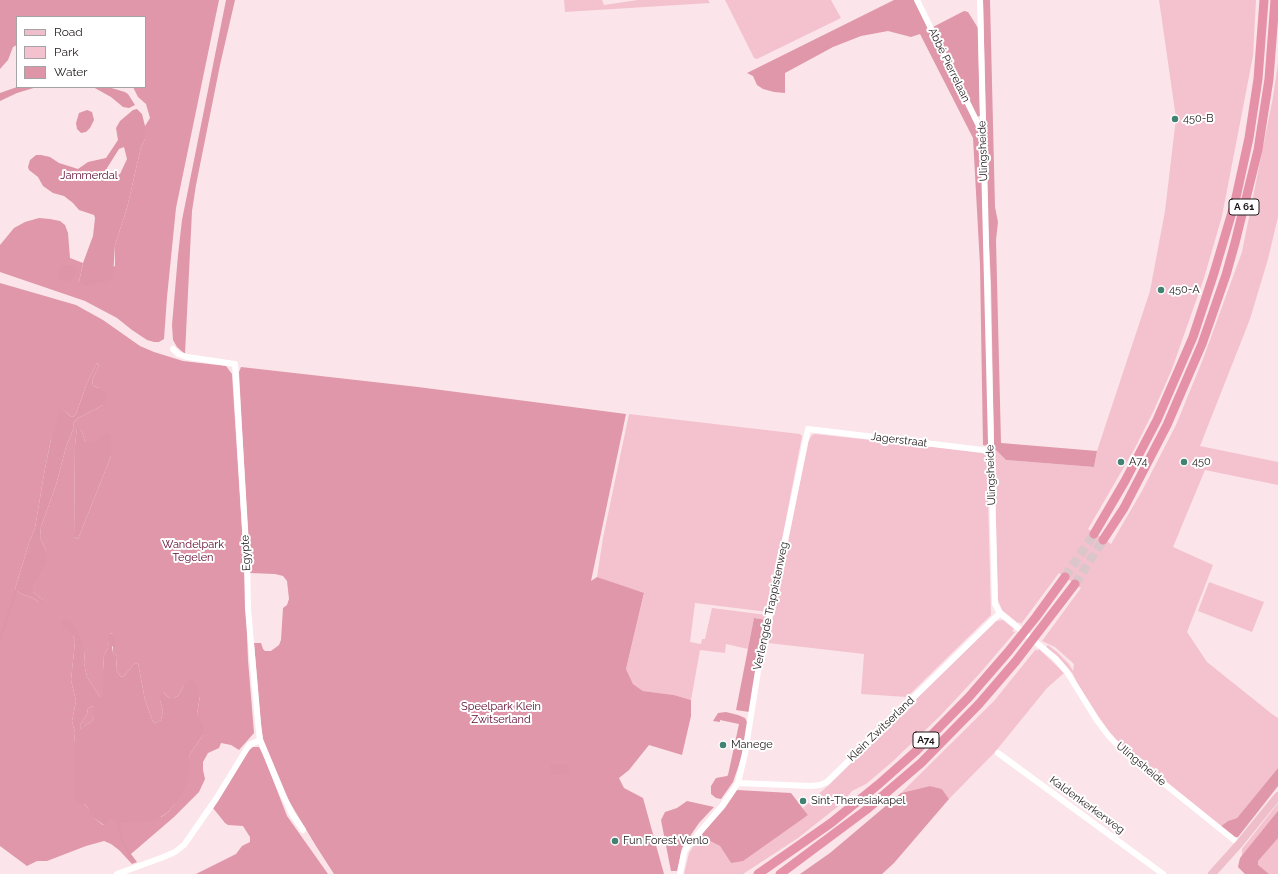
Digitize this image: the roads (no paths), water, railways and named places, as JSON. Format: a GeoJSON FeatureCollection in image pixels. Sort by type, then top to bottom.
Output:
{"type":"FeatureCollection","features":[{"type":"Feature","properties":{"kind":"highway","name":"A 61"},"geometry":{"type":"LineString","coordinates":[[1094,534],[1139,456],[1174,383],[1193,337],[1209,289],[1235,202],[1249,138],[1257,86],[1264,0]]}},
{"type":"Feature","properties":{"kind":"highway","name":"A 61"},"geometry":{"type":"LineString","coordinates":[[1104,540],[1124,508],[1152,456],[1177,404],[1202,344],[1226,275],[1258,150],[1269,79],[1275,0]]}},
{"type":"Feature","properties":{"kind":"highway","name":"A74"},"geometry":{"type":"LineString","coordinates":[[758,874],[831,823],[879,784],[915,752],[969,697],[1008,652],[1065,577]]}},
{"type":"Feature","properties":{"kind":"highway","name":"A74"},"geometry":{"type":"LineString","coordinates":[[780,874],[866,810],[921,763],[979,704],[1016,661],[1075,584]]}},
{"type":"Feature","properties":{"kind":"main road"},"geometry":{"type":"LineString","coordinates":[[1212,874],[1239,844],[1278,796]]}},
{"type":"Feature","properties":{"kind":"street","name":"Abbé Pierrelaan"},"geometry":{"type":"LineString","coordinates":[[917,0],[980,128],[982,128]]}},
{"type":"Feature","properties":{"kind":"street","name":"Ulingsheide"},"geometry":{"type":"LineString","coordinates":[[980,0],[995,604],[1000,613],[1055,658],[1067,672],[1096,719],[1121,749],[1239,844]]}},
{"type":"Feature","properties":{"kind":"street","name":"Egypte"},"geometry":{"type":"LineString","coordinates":[[172,349],[178,354],[186,357],[235,364],[247,561],[248,609],[253,682],[260,740],[288,807],[302,830]]}},
{"type":"Feature","properties":{"kind":"street","name":"Jagerstraat"},"geometry":{"type":"LineString","coordinates":[[808,429],[991,451]]}},
{"type":"Feature","properties":{"kind":"street","name":"Verlengde Trappistenweg"},"geometry":{"type":"LineString","coordinates":[[738,783],[745,754],[758,671],[808,429]]}},
{"type":"Feature","properties":{"kind":"street","name":"Klein Zwitserland"},"geometry":{"type":"LineString","coordinates":[[738,783],[820,786],[827,782],[1000,613]]}},
{"type":"Feature","properties":{"kind":"street"},"geometry":{"type":"LineString","coordinates":[[117,874],[175,852],[184,845],[216,798],[249,745],[260,740]]}},
{"type":"Feature","properties":{"kind":"street","name":"Kaldenkerkerweg"},"geometry":{"type":"LineString","coordinates":[[998,753],[1163,874]]}},
{"type":"Feature","properties":{"kind":"street"},"geometry":{"type":"LineString","coordinates":[[680,874],[684,853],[687,847],[722,806],[738,783]]}},
{"type":"Feature","properties":{"kind":"water"},"geometry":{"type":"Polygon","coordinates":[[[16,87],[34,88],[17,93],[0,101],[0,93],[16,87]]]}},
{"type":"Feature","properties":{"kind":"water"},"geometry":{"type":"Polygon","coordinates":[[[95,88],[111,88],[125,92],[135,105],[129,108],[123,107],[111,97],[95,88]]]}},
{"type":"Feature","properties":{"kind":"water"},"geometry":{"type":"Polygon","coordinates":[[[137,109],[142,114],[145,126],[145,139],[141,147],[127,208],[115,245],[113,276],[107,281],[86,286],[79,282],[83,263],[93,236],[94,215],[79,210],[64,196],[53,193],[43,186],[38,177],[29,170],[28,167],[30,160],[36,155],[50,157],[59,163],[78,169],[88,162],[106,158],[118,140],[116,128],[120,121],[133,110],[137,109]],[[124,147],[119,149],[107,168],[107,174],[113,176],[120,174],[127,159],[124,147]]]}},
{"type":"Feature","properties":{"kind":"water"},"geometry":{"type":"Polygon","coordinates":[[[87,110],[92,112],[94,120],[86,132],[81,133],[77,129],[76,123],[79,113],[87,110]]]}},
{"type":"Feature","properties":{"kind":"water"},"geometry":{"type":"Polygon","coordinates":[[[63,265],[75,266],[75,276],[71,280],[65,281],[59,278],[60,269],[63,265]]]}},
{"type":"Feature","properties":{"kind":"water"},"geometry":{"type":"Polygon","coordinates":[[[97,363],[99,365],[92,380],[93,386],[106,393],[106,400],[103,405],[78,418],[73,423],[74,427],[66,447],[56,485],[41,527],[40,537],[46,551],[47,561],[33,586],[33,592],[43,600],[42,603],[21,594],[15,589],[35,528],[51,439],[60,411],[65,411],[73,417],[76,414],[87,383],[97,363]]]}},
{"type":"Feature","properties":{"kind":"water"},"geometry":{"type":"Polygon","coordinates":[[[77,427],[82,432],[85,442],[97,442],[101,435],[111,435],[111,456],[78,539],[74,537],[75,445],[77,427]]]}},
{"type":"Feature","properties":{"kind":"water"},"geometry":{"type":"Polygon","coordinates":[[[63,619],[71,622],[78,632],[85,651],[84,663],[87,677],[100,697],[103,697],[104,655],[108,648],[109,633],[113,634],[116,643],[112,647],[113,653],[117,656],[116,670],[121,677],[124,676],[134,664],[138,663],[145,700],[153,722],[156,723],[161,720],[163,711],[160,693],[163,692],[169,698],[174,698],[178,696],[184,686],[191,680],[196,684],[200,696],[197,714],[203,727],[203,735],[190,754],[187,784],[184,791],[168,812],[156,820],[118,823],[114,819],[110,819],[104,825],[89,815],[88,808],[84,804],[79,804],[75,800],[75,733],[72,721],[76,701],[71,680],[75,642],[73,635],[62,625],[61,620],[63,619]],[[92,706],[88,708],[87,714],[80,725],[81,730],[92,721],[94,717],[94,707],[92,706]]]}},
{"type":"Feature","properties":{"kind":"water"},"geometry":{"type":"Polygon","coordinates":[[[568,764],[569,773],[551,775],[550,765],[568,764]]]}},
{"type":"Feature","properties":{"kind":"waterway"},"geometry":{"type":"LineString","coordinates":[[0,639],[17,588]]}},
{"type":"Feature","properties":{"kind":"waterway"},"geometry":{"type":"LineString","coordinates":[[118,821],[122,840],[131,858]]}},
{"type":"Feature","properties":{"kind":"tunnel"},"geometry":{"type":"LineString","coordinates":[[1065,577],[1094,534]]}},
{"type":"Feature","properties":{"kind":"tunnel"},"geometry":{"type":"LineString","coordinates":[[1075,584],[1103,540]]}},
{"type":"Feature","properties":{"kind":"place","name":"450-B"},"geometry":{"type":"Point","coordinates":[1175,119]}},
{"type":"Feature","properties":{"kind":"place","name":"450-A"},"geometry":{"type":"Point","coordinates":[1161,290]}},
{"type":"Feature","properties":{"kind":"place","name":"A74"},"geometry":{"type":"Point","coordinates":[1121,462]}},
{"type":"Feature","properties":{"kind":"place","name":"450"},"geometry":{"type":"Point","coordinates":[1184,462]}},
{"type":"Feature","properties":{"kind":"place","name":"Manege"},"geometry":{"type":"Point","coordinates":[723,745]}},
{"type":"Feature","properties":{"kind":"place","name":"Sint-Theresiakapel"},"geometry":{"type":"Point","coordinates":[803,801]}},
{"type":"Feature","properties":{"kind":"place","name":"Fun Forest Venlo"},"geometry":{"type":"Point","coordinates":[615,841]}},
{"type":"Feature","properties":{"kind":"park label","name":"Jammerdal"},"geometry":{"type":"Point","coordinates":[89,176]}},
{"type":"Feature","properties":{"kind":"park label","name":"Wandelpark Tegelen"},"geometry":{"type":"Point","coordinates":[193,551]}},
{"type":"Feature","properties":{"kind":"park label","name":"Speelpark Klein Zwitserland"},"geometry":{"type":"Point","coordinates":[501,713]}}]}
